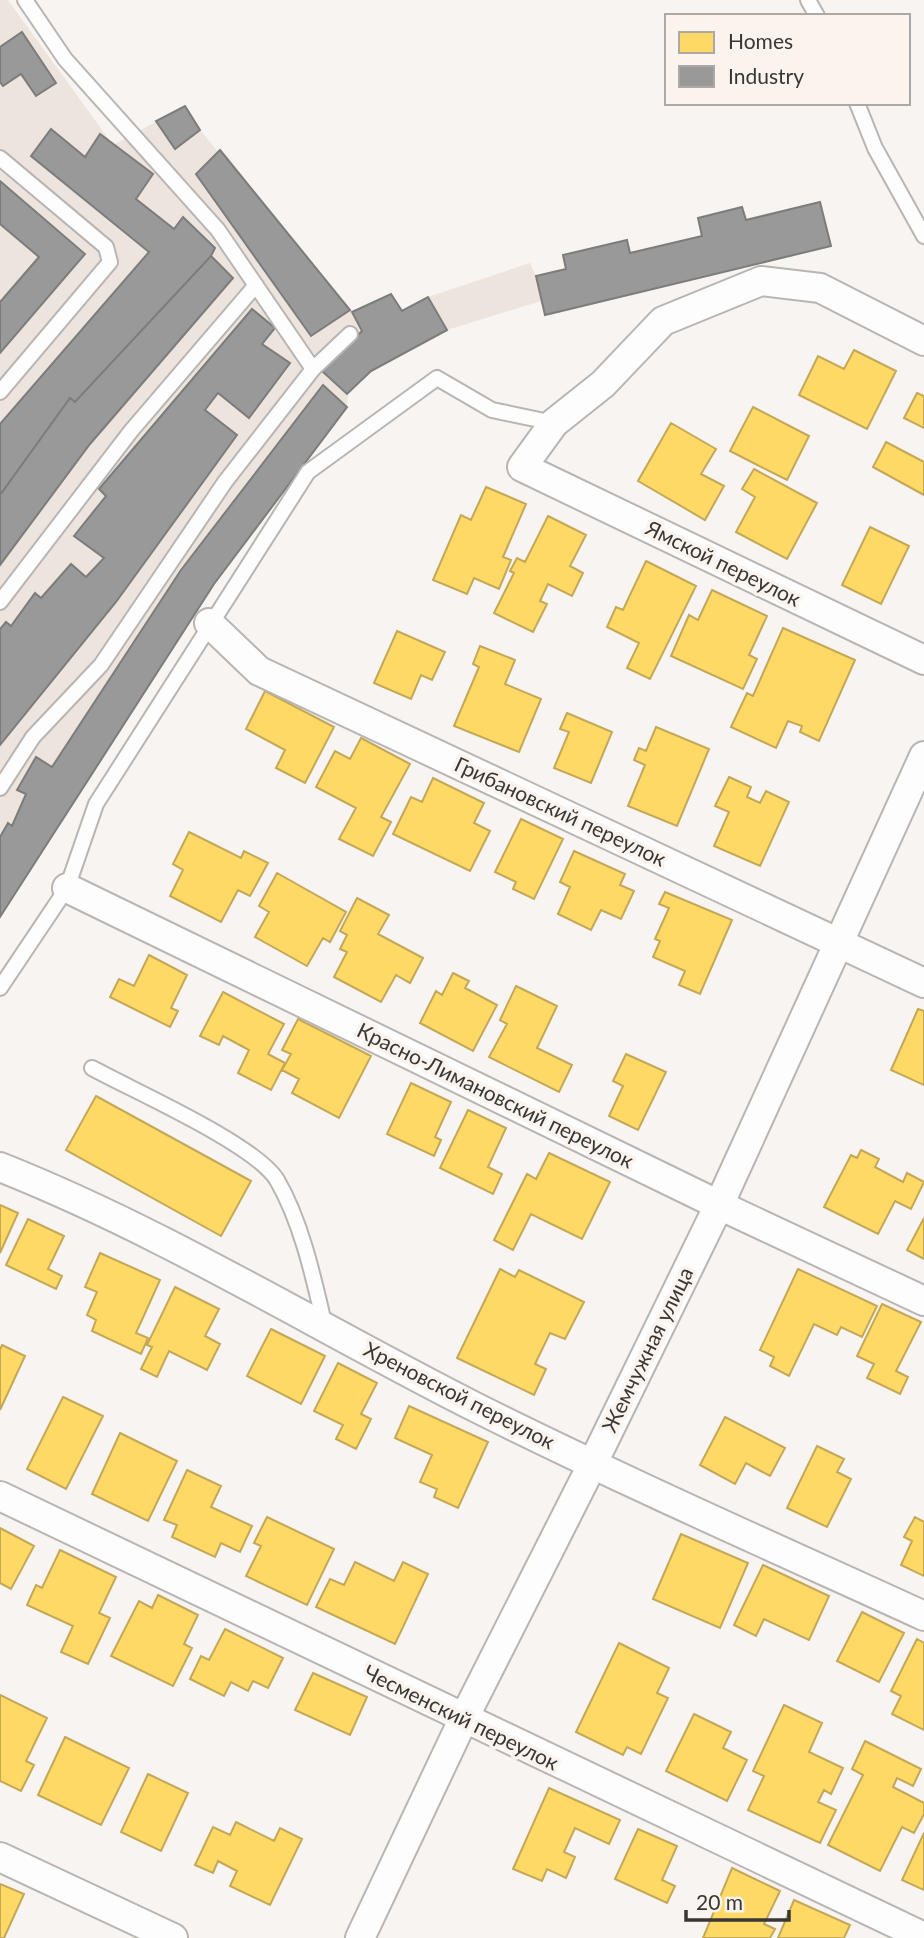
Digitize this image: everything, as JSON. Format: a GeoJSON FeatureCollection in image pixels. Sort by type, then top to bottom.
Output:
{"type":"FeatureCollection","features":[{"type":"Feature","properties":{"kind":"street"},"geometry":{"type":"LineString","coordinates":[[554,423],[603,384],[663,321],[761,281],[820,288],[924,341]]}},
{"type":"Feature","properties":{"kind":"street","name":"Ямской переулок"},"geometry":{"type":"LineString","coordinates":[[554,423],[522,467],[924,660]]}},
{"type":"Feature","properties":{"kind":"street","name":"Грибановский переулок"},"geometry":{"type":"LineString","coordinates":[[209,623],[259,671],[924,983]]}},
{"type":"Feature","properties":{"kind":"street","name":"Жемчужная улица"},"geometry":{"type":"LineString","coordinates":[[360,1938],[463,1720],[719,1205],[841,944],[924,756]]}},
{"type":"Feature","properties":{"kind":"street","name":"Красно-Лимановский переулок"},"geometry":{"type":"LineString","coordinates":[[67,888],[719,1205],[924,1301]]}},
{"type":"Feature","properties":{"kind":"street","name":"Хреновской переулок"},"geometry":{"type":"LineString","coordinates":[[0,1167],[83,1199],[473,1406],[924,1616]]}},
{"type":"Feature","properties":{"kind":"street","name":"Чесменский переулок"},"geometry":{"type":"LineString","coordinates":[[0,1496],[463,1720],[924,1937]]}},
{"type":"Feature","properties":{"kind":"street"},"geometry":{"type":"LineString","coordinates":[[0,1857],[158,1935]]}},
{"type":"Feature","properties":{"kind":"lane"},"geometry":{"type":"LineString","coordinates":[[25,0],[65,59],[218,230],[313,369]]}},
{"type":"Feature","properties":{"kind":"lane"},"geometry":{"type":"LineString","coordinates":[[858,105],[876,148],[924,236]]}},
{"type":"Feature","properties":{"kind":"lane"},"geometry":{"type":"LineString","coordinates":[[0,158],[106,247],[110,262],[0,392]]}},
{"type":"Feature","properties":{"kind":"lane"},"geometry":{"type":"LineString","coordinates":[[0,602],[131,430],[256,285]]}},
{"type":"Feature","properties":{"kind":"lane"},"geometry":{"type":"LineString","coordinates":[[0,788],[33,737],[101,665],[225,482],[313,369],[350,334]]}},
{"type":"Feature","properties":{"kind":"lane"},"geometry":{"type":"LineString","coordinates":[[0,988],[67,888],[96,804],[209,623],[308,472],[437,378],[492,410],[554,423]]}},
{"type":"Feature","properties":{"kind":"lane"},"geometry":{"type":"LineString","coordinates":[[92,1068],[252,1153],[277,1180],[308,1255],[326,1328]]}},
{"type":"Feature","properties":{"kind":"shaded area"},"geometry":{"type":"Polygon","coordinates":[[[0,0],[8,0],[113,145],[185,106],[200,130],[352,312],[391,294],[402,311],[428,297],[530,263],[536,276],[566,269],[563,255],[627,240],[630,253],[701,236],[698,218],[742,207],[746,220],[820,202],[831,246],[545,315],[541,301],[447,330],[371,372],[348,394],[347,407],[214,584],[0,917],[0,0]]]}},
{"type":"Feature","properties":{"kind":"building: Homes"},"geometry":{"type":"Polygon","coordinates":[[[854,350],[896,371],[867,429],[799,395],[818,356],[844,369],[854,350]]]}},
{"type":"Feature","properties":{"kind":"building: Homes"},"geometry":{"type":"Polygon","coordinates":[[[917,393],[924,396],[924,428],[904,418],[917,393]]]}},
{"type":"Feature","properties":{"kind":"building: Homes"},"geometry":{"type":"Polygon","coordinates":[[[753,407],[809,436],[787,480],[730,451],[753,407]]]}},
{"type":"Feature","properties":{"kind":"building: Homes"},"geometry":{"type":"Polygon","coordinates":[[[671,423],[716,449],[701,474],[724,486],[705,520],[638,481],[671,423]]]}},
{"type":"Feature","properties":{"kind":"building: Homes"},"geometry":{"type":"Polygon","coordinates":[[[886,442],[924,462],[924,495],[873,467],[886,442]]]}},
{"type":"Feature","properties":{"kind":"building: Homes"},"geometry":{"type":"Polygon","coordinates":[[[754,469],[817,503],[787,559],[736,532],[755,497],[742,489],[754,469]]]}},
{"type":"Feature","properties":{"kind":"building: Homes"},"geometry":{"type":"Polygon","coordinates":[[[486,487],[526,504],[503,557],[511,560],[499,589],[474,578],[467,594],[433,580],[461,515],[471,520],[486,487]]]}},
{"type":"Feature","properties":{"kind":"building: Homes"},"geometry":{"type":"Polygon","coordinates":[[[548,516],[586,535],[570,566],[583,573],[572,596],[548,584],[540,601],[547,604],[533,632],[494,613],[514,573],[510,571],[517,558],[525,562],[548,516]]]}},
{"type":"Feature","properties":{"kind":"building: Homes"},"geometry":{"type":"Polygon","coordinates":[[[870,527],[909,546],[881,604],[842,585],[870,527]]]}},
{"type":"Feature","properties":{"kind":"building: Homes"},"geometry":{"type":"Polygon","coordinates":[[[646,561],[696,586],[650,679],[627,668],[639,643],[607,627],[616,607],[623,610],[646,561]]]}},
{"type":"Feature","properties":{"kind":"building: Homes"},"geometry":{"type":"Polygon","coordinates":[[[712,590],[767,616],[749,655],[757,659],[743,689],[671,656],[689,615],[698,620],[712,590]]]}},
{"type":"Feature","properties":{"kind":"building: Homes"},"geometry":{"type":"Polygon","coordinates":[[[783,628],[855,660],[819,741],[800,732],[802,726],[788,721],[776,748],[731,727],[747,693],[753,696],[783,628]]]}},
{"type":"Feature","properties":{"kind":"building: Homes"},"geometry":{"type":"Polygon","coordinates":[[[397,631],[445,652],[432,680],[421,675],[411,699],[374,683],[397,631]]]}},
{"type":"Feature","properties":{"kind":"building: Homes"},"geometry":{"type":"Polygon","coordinates":[[[480,646],[515,660],[505,684],[541,699],[519,752],[454,726],[479,667],[473,664],[480,646]]]}},
{"type":"Feature","properties":{"kind":"building: Homes"},"geometry":{"type":"Polygon","coordinates":[[[265,691],[334,727],[305,783],[276,768],[285,750],[246,729],[265,691]]]}},
{"type":"Feature","properties":{"kind":"building: Homes"},"geometry":{"type":"Polygon","coordinates":[[[567,713],[612,732],[591,783],[554,768],[569,732],[560,729],[567,713]]]}},
{"type":"Feature","properties":{"kind":"building: Homes"},"geometry":{"type":"Polygon","coordinates":[[[656,727],[709,749],[677,826],[628,806],[645,765],[634,760],[639,748],[646,751],[656,727]]]}},
{"type":"Feature","properties":{"kind":"building: Homes"},"geometry":{"type":"Polygon","coordinates":[[[361,738],[410,764],[381,817],[391,822],[373,856],[339,839],[356,808],[316,787],[335,751],[350,759],[361,738]]]}},
{"type":"Feature","properties":{"kind":"building: Homes"},"geometry":{"type":"Polygon","coordinates":[[[729,777],[751,787],[747,797],[760,803],[766,791],[789,802],[760,866],[714,846],[729,812],[715,806],[729,777]]]}},
{"type":"Feature","properties":{"kind":"building: Homes"},"geometry":{"type":"Polygon","coordinates":[[[433,778],[484,803],[474,823],[490,831],[470,871],[393,834],[411,797],[422,802],[433,778]]]}},
{"type":"Feature","properties":{"kind":"building: Homes"},"geometry":{"type":"Polygon","coordinates":[[[521,819],[563,839],[534,899],[513,889],[516,882],[495,872],[521,819]]]}},
{"type":"Feature","properties":{"kind":"building: Homes"},"geometry":{"type":"Polygon","coordinates":[[[189,832],[241,858],[244,851],[268,863],[250,896],[238,890],[221,922],[170,896],[183,870],[173,864],[189,832]]]}},
{"type":"Feature","properties":{"kind":"building: Homes"},"geometry":{"type":"Polygon","coordinates":[[[574,851],[625,874],[620,885],[634,891],[621,919],[601,910],[591,930],[558,914],[570,887],[560,882],[574,851]]]}},
{"type":"Feature","properties":{"kind":"building: Homes"},"geometry":{"type":"Polygon","coordinates":[[[277,873],[346,912],[330,942],[323,938],[307,966],[255,937],[269,912],[259,906],[277,873]]]}},
{"type":"Feature","properties":{"kind":"building: Homes"},"geometry":{"type":"Polygon","coordinates":[[[665,892],[732,920],[700,994],[679,985],[685,971],[653,957],[660,941],[655,939],[669,908],[659,904],[665,892]]]}},
{"type":"Feature","properties":{"kind":"building: Homes"},"geometry":{"type":"Polygon","coordinates":[[[357,898],[389,915],[378,934],[423,958],[410,983],[396,975],[381,1002],[334,977],[347,952],[340,949],[347,935],[340,931],[357,898]]]}},
{"type":"Feature","properties":{"kind":"building: Homes"},"geometry":{"type":"Polygon","coordinates":[[[149,955],[187,975],[171,1008],[178,1011],[170,1027],[110,997],[119,979],[134,986],[149,955]]]}},
{"type":"Feature","properties":{"kind":"building: Homes"},"geometry":{"type":"Polygon","coordinates":[[[453,973],[469,981],[465,988],[497,1005],[473,1051],[420,1023],[436,991],[442,995],[453,973]]]}},
{"type":"Feature","properties":{"kind":"building: Homes"},"geometry":{"type":"Polygon","coordinates":[[[516,986],[557,1006],[537,1048],[572,1065],[559,1092],[489,1057],[507,1024],[500,1020],[516,986]]]}},
{"type":"Feature","properties":{"kind":"building: Homes"},"geometry":{"type":"Polygon","coordinates":[[[223,992],[284,1024],[268,1054],[285,1063],[271,1090],[238,1073],[249,1050],[223,1036],[219,1045],[200,1036],[223,992]]]}},
{"type":"Feature","properties":{"kind":"building: Homes"},"geometry":{"type":"Polygon","coordinates":[[[918,1009],[924,1011],[924,1085],[891,1070],[918,1009]]]}},
{"type":"Feature","properties":{"kind":"building: Homes"},"geometry":{"type":"Polygon","coordinates":[[[298,1019],[371,1056],[339,1118],[292,1093],[299,1079],[282,1070],[291,1054],[282,1050],[298,1019]]]}},
{"type":"Feature","properties":{"kind":"building: Homes"},"geometry":{"type":"Polygon","coordinates":[[[626,1054],[666,1072],[638,1130],[609,1116],[623,1086],[613,1081],[626,1054]]]}},
{"type":"Feature","properties":{"kind":"building: Homes"},"geometry":{"type":"Polygon","coordinates":[[[411,1083],[451,1102],[435,1137],[441,1140],[434,1156],[387,1134],[411,1083]]]}},
{"type":"Feature","properties":{"kind":"building: Homes"},"geometry":{"type":"Polygon","coordinates":[[[96,1096],[251,1181],[221,1236],[66,1150],[96,1096]]]}},
{"type":"Feature","properties":{"kind":"building: Homes"},"geometry":{"type":"Polygon","coordinates":[[[468,1110],[506,1128],[488,1167],[502,1174],[493,1194],[440,1168],[468,1110]]]}},
{"type":"Feature","properties":{"kind":"building: Homes"},"geometry":{"type":"Polygon","coordinates":[[[861,1150],[879,1159],[875,1167],[903,1182],[907,1173],[924,1182],[911,1209],[895,1201],[878,1234],[824,1207],[851,1155],[857,1158],[861,1150]]]}},
{"type":"Feature","properties":{"kind":"building: Homes"},"geometry":{"type":"Polygon","coordinates":[[[549,1153],[610,1182],[582,1239],[531,1214],[513,1250],[494,1240],[527,1174],[536,1179],[549,1153]]]}},
{"type":"Feature","properties":{"kind":"building: Homes"},"geometry":{"type":"Polygon","coordinates":[[[0,1205],[18,1213],[0,1253],[0,1205]]]}},
{"type":"Feature","properties":{"kind":"building: Homes"},"geometry":{"type":"Polygon","coordinates":[[[924,1218],[924,1259],[907,1250],[924,1218]]]}},
{"type":"Feature","properties":{"kind":"building: Homes"},"geometry":{"type":"Polygon","coordinates":[[[28,1219],[64,1236],[48,1269],[62,1276],[56,1289],[6,1265],[28,1219]]]}},
{"type":"Feature","properties":{"kind":"building: Homes"},"geometry":{"type":"Polygon","coordinates":[[[100,1253],[160,1280],[136,1333],[148,1338],[141,1354],[92,1331],[96,1320],[87,1315],[97,1292],[85,1287],[100,1253]]]}},
{"type":"Feature","properties":{"kind":"building: Homes"},"geometry":{"type":"Polygon","coordinates":[[[500,1269],[515,1277],[519,1270],[584,1302],[565,1339],[550,1333],[535,1364],[546,1369],[534,1395],[457,1358],[500,1269]]]}},
{"type":"Feature","properties":{"kind":"building: Homes"},"geometry":{"type":"Polygon","coordinates":[[[798,1269],[877,1306],[862,1337],[841,1327],[837,1335],[814,1324],[789,1376],[770,1366],[774,1357],[760,1350],[798,1269]]]}},
{"type":"Feature","properties":{"kind":"building: Homes"},"geometry":{"type":"Polygon","coordinates":[[[175,1287],[219,1309],[205,1336],[220,1344],[207,1370],[169,1351],[157,1377],[141,1369],[152,1347],[147,1345],[175,1287]]]}},
{"type":"Feature","properties":{"kind":"building: Homes"},"geometry":{"type":"Polygon","coordinates":[[[882,1304],[921,1322],[896,1371],[908,1377],[900,1394],[867,1378],[874,1364],[857,1356],[882,1304]]]}},
{"type":"Feature","properties":{"kind":"building: Homes"},"geometry":{"type":"Polygon","coordinates":[[[271,1329],[325,1356],[301,1404],[247,1376],[271,1329]]]}},
{"type":"Feature","properties":{"kind":"building: Homes"},"geometry":{"type":"Polygon","coordinates":[[[2,1345],[25,1356],[0,1410],[0,1350],[2,1345]]]}},
{"type":"Feature","properties":{"kind":"building: Homes"},"geometry":{"type":"Polygon","coordinates":[[[338,1363],[377,1383],[361,1414],[371,1419],[356,1449],[336,1439],[343,1425],[314,1411],[338,1363]]]}},
{"type":"Feature","properties":{"kind":"building: Homes"},"geometry":{"type":"Polygon","coordinates":[[[63,1397],[103,1416],[66,1489],[27,1469],[63,1397]]]}},
{"type":"Feature","properties":{"kind":"building: Homes"},"geometry":{"type":"Polygon","coordinates":[[[409,1406],[488,1442],[458,1508],[434,1497],[437,1489],[420,1482],[432,1455],[395,1438],[409,1406]]]}},
{"type":"Feature","properties":{"kind":"building: Homes"},"geometry":{"type":"Polygon","coordinates":[[[725,1417],[785,1448],[770,1476],[746,1463],[735,1484],[700,1465],[725,1417]]]}},
{"type":"Feature","properties":{"kind":"building: Homes"},"geometry":{"type":"Polygon","coordinates":[[[120,1433],[177,1461],[148,1521],[92,1494],[120,1433]]]}},
{"type":"Feature","properties":{"kind":"building: Homes"},"geometry":{"type":"Polygon","coordinates":[[[817,1446],[844,1459],[837,1472],[851,1479],[827,1527],[787,1508],[817,1446]]]}},
{"type":"Feature","properties":{"kind":"building: Homes"},"geometry":{"type":"Polygon","coordinates":[[[187,1470],[221,1486],[211,1507],[252,1526],[240,1552],[221,1543],[215,1557],[172,1537],[177,1525],[164,1520],[187,1470]]]}},
{"type":"Feature","properties":{"kind":"building: Homes"},"geometry":{"type":"Polygon","coordinates":[[[267,1517],[334,1549],[307,1605],[246,1576],[261,1546],[254,1543],[267,1517]]]}},
{"type":"Feature","properties":{"kind":"building: Homes"},"geometry":{"type":"Polygon","coordinates":[[[915,1517],[924,1522],[924,1576],[901,1565],[912,1541],[904,1537],[915,1517]]]}},
{"type":"Feature","properties":{"kind":"building: Homes"},"geometry":{"type":"Polygon","coordinates":[[[0,1528],[34,1546],[11,1589],[0,1583],[0,1528]]]}},
{"type":"Feature","properties":{"kind":"building: Homes"},"geometry":{"type":"Polygon","coordinates":[[[681,1534],[748,1563],[720,1628],[653,1599],[681,1534]]]}},
{"type":"Feature","properties":{"kind":"building: Homes"},"geometry":{"type":"Polygon","coordinates":[[[60,1550],[116,1577],[99,1613],[110,1618],[88,1664],[61,1652],[73,1626],[27,1605],[36,1585],[42,1588],[60,1550]]]}},
{"type":"Feature","properties":{"kind":"building: Homes"},"geometry":{"type":"Polygon","coordinates":[[[355,1562],[394,1581],[403,1562],[428,1574],[395,1644],[316,1607],[330,1579],[344,1585],[355,1562]]]}},
{"type":"Feature","properties":{"kind":"building: Homes"},"geometry":{"type":"Polygon","coordinates":[[[763,1565],[829,1596],[809,1640],[764,1619],[756,1636],[734,1625],[763,1565]]]}},
{"type":"Feature","properties":{"kind":"building: Homes"},"geometry":{"type":"Polygon","coordinates":[[[158,1595],[198,1615],[184,1644],[192,1648],[173,1686],[111,1656],[139,1601],[152,1608],[158,1595]]]}},
{"type":"Feature","properties":{"kind":"building: Homes"},"geometry":{"type":"Polygon","coordinates":[[[862,1612],[904,1633],[879,1682],[837,1661],[862,1612]]]}},
{"type":"Feature","properties":{"kind":"building: Homes"},"geometry":{"type":"Polygon","coordinates":[[[225,1629],[283,1658],[268,1688],[253,1681],[248,1691],[231,1682],[224,1696],[190,1679],[201,1656],[209,1660],[225,1629]]]}},
{"type":"Feature","properties":{"kind":"building: Homes"},"geometry":{"type":"Polygon","coordinates":[[[917,1639],[924,1643],[924,1730],[892,1714],[901,1696],[891,1691],[917,1639]]]}},
{"type":"Feature","properties":{"kind":"building: Homes"},"geometry":{"type":"Polygon","coordinates":[[[619,1643],[669,1668],[657,1693],[668,1698],[641,1754],[627,1747],[623,1755],[576,1732],[619,1643]]]}},
{"type":"Feature","properties":{"kind":"building: Homes"},"geometry":{"type":"Polygon","coordinates":[[[313,1673],[367,1697],[350,1735],[295,1710],[313,1673]]]}},
{"type":"Feature","properties":{"kind":"building: Homes"},"geometry":{"type":"Polygon","coordinates":[[[0,1695],[47,1718],[26,1761],[34,1765],[21,1791],[0,1781],[0,1695]]]}},
{"type":"Feature","properties":{"kind":"building: Homes"},"geometry":{"type":"Polygon","coordinates":[[[784,1705],[822,1723],[809,1752],[843,1768],[831,1794],[824,1790],[818,1802],[836,1810],[820,1843],[748,1810],[764,1776],[753,1771],[784,1705]]]}},
{"type":"Feature","properties":{"kind":"building: Homes"},"geometry":{"type":"Polygon","coordinates":[[[694,1714],[731,1732],[723,1748],[747,1760],[727,1801],[666,1771],[694,1714]]]}},
{"type":"Feature","properties":{"kind":"building: Homes"},"geometry":{"type":"Polygon","coordinates":[[[65,1737],[129,1768],[101,1825],[38,1795],[65,1737]]]}},
{"type":"Feature","properties":{"kind":"building: Homes"},"geometry":{"type":"Polygon","coordinates":[[[865,1741],[921,1769],[913,1786],[897,1778],[893,1787],[924,1803],[924,1814],[914,1833],[902,1827],[880,1871],[828,1845],[863,1775],[852,1769],[865,1741]]]}},
{"type":"Feature","properties":{"kind":"building: Homes"},"geometry":{"type":"Polygon","coordinates":[[[148,1774],[188,1793],[161,1851],[121,1832],[148,1774]]]}},
{"type":"Feature","properties":{"kind":"building: Homes"},"geometry":{"type":"Polygon","coordinates":[[[549,1788],[620,1820],[609,1844],[575,1828],[564,1852],[575,1857],[566,1878],[547,1869],[542,1881],[513,1869],[549,1788]]]}},
{"type":"Feature","properties":{"kind":"building: Homes"},"geometry":{"type":"Polygon","coordinates":[[[236,1822],[274,1841],[280,1828],[302,1839],[270,1905],[230,1886],[237,1871],[218,1861],[213,1873],[195,1865],[213,1827],[230,1835],[236,1822]]]}},
{"type":"Feature","properties":{"kind":"building: Homes"},"geometry":{"type":"Polygon","coordinates":[[[638,1829],[677,1846],[662,1880],[675,1886],[667,1903],[615,1879],[638,1829]]]}},
{"type":"Feature","properties":{"kind":"building: Homes"},"geometry":{"type":"Polygon","coordinates":[[[924,1833],[924,1890],[902,1880],[924,1833]]]}},
{"type":"Feature","properties":{"kind":"building: Homes"},"geometry":{"type":"Polygon","coordinates":[[[732,1868],[780,1891],[764,1924],[775,1929],[770,1938],[703,1938],[732,1868]]]}},
{"type":"Feature","properties":{"kind":"building: Homes"},"geometry":{"type":"Polygon","coordinates":[[[0,1884],[24,1894],[4,1938],[0,1938],[0,1884]]]}},
{"type":"Feature","properties":{"kind":"building: Homes"},"geometry":{"type":"Polygon","coordinates":[[[794,1900],[850,1925],[844,1938],[778,1938],[794,1900]]]}},
{"type":"Feature","properties":{"kind":"building: Industry"},"geometry":{"type":"Polygon","coordinates":[[[22,32],[56,83],[36,96],[21,74],[3,86],[0,82],[0,47],[22,32]]]}},
{"type":"Feature","properties":{"kind":"building: Industry"},"geometry":{"type":"Polygon","coordinates":[[[185,106],[200,130],[175,149],[156,121],[185,106]]]}},
{"type":"Feature","properties":{"kind":"building: Industry"},"geometry":{"type":"Polygon","coordinates":[[[51,129],[85,157],[100,134],[153,174],[136,199],[174,229],[183,217],[215,248],[211,256],[75,402],[70,398],[0,495],[0,424],[149,252],[31,156],[51,129]]]}},
{"type":"Feature","properties":{"kind":"building: Industry"},"geometry":{"type":"Polygon","coordinates":[[[220,150],[350,310],[311,336],[196,174],[220,150]]]}},
{"type":"Feature","properties":{"kind":"building: Industry"},"geometry":{"type":"Polygon","coordinates":[[[0,181],[85,254],[0,353],[0,302],[39,257],[0,224],[0,181]]]}},
{"type":"Feature","properties":{"kind":"building: Industry"},"geometry":{"type":"Polygon","coordinates":[[[820,202],[831,246],[545,315],[536,276],[566,269],[563,255],[627,240],[630,253],[702,236],[698,218],[742,207],[746,220],[820,202]]]}},
{"type":"Feature","properties":{"kind":"building: Industry"},"geometry":{"type":"Polygon","coordinates":[[[211,256],[233,278],[90,444],[0,565],[0,495],[70,398],[75,402],[211,256]]]}},
{"type":"Feature","properties":{"kind":"building: Industry"},"geometry":{"type":"Polygon","coordinates":[[[391,294],[402,311],[428,297],[447,330],[371,371],[347,394],[322,371],[362,331],[352,312],[391,294]]]}},
{"type":"Feature","properties":{"kind":"building: Industry"},"geometry":{"type":"Polygon","coordinates":[[[252,309],[275,328],[262,344],[290,363],[249,418],[218,393],[205,410],[237,435],[116,602],[0,745],[0,629],[6,622],[11,626],[35,593],[41,598],[71,564],[86,577],[104,558],[74,536],[106,496],[99,489],[252,309]]]}},
{"type":"Feature","properties":{"kind":"building: Industry"},"geometry":{"type":"Polygon","coordinates":[[[323,385],[347,407],[214,584],[0,917],[0,837],[8,823],[12,826],[26,794],[17,790],[36,757],[52,767],[181,570],[323,385]]]}}]}
